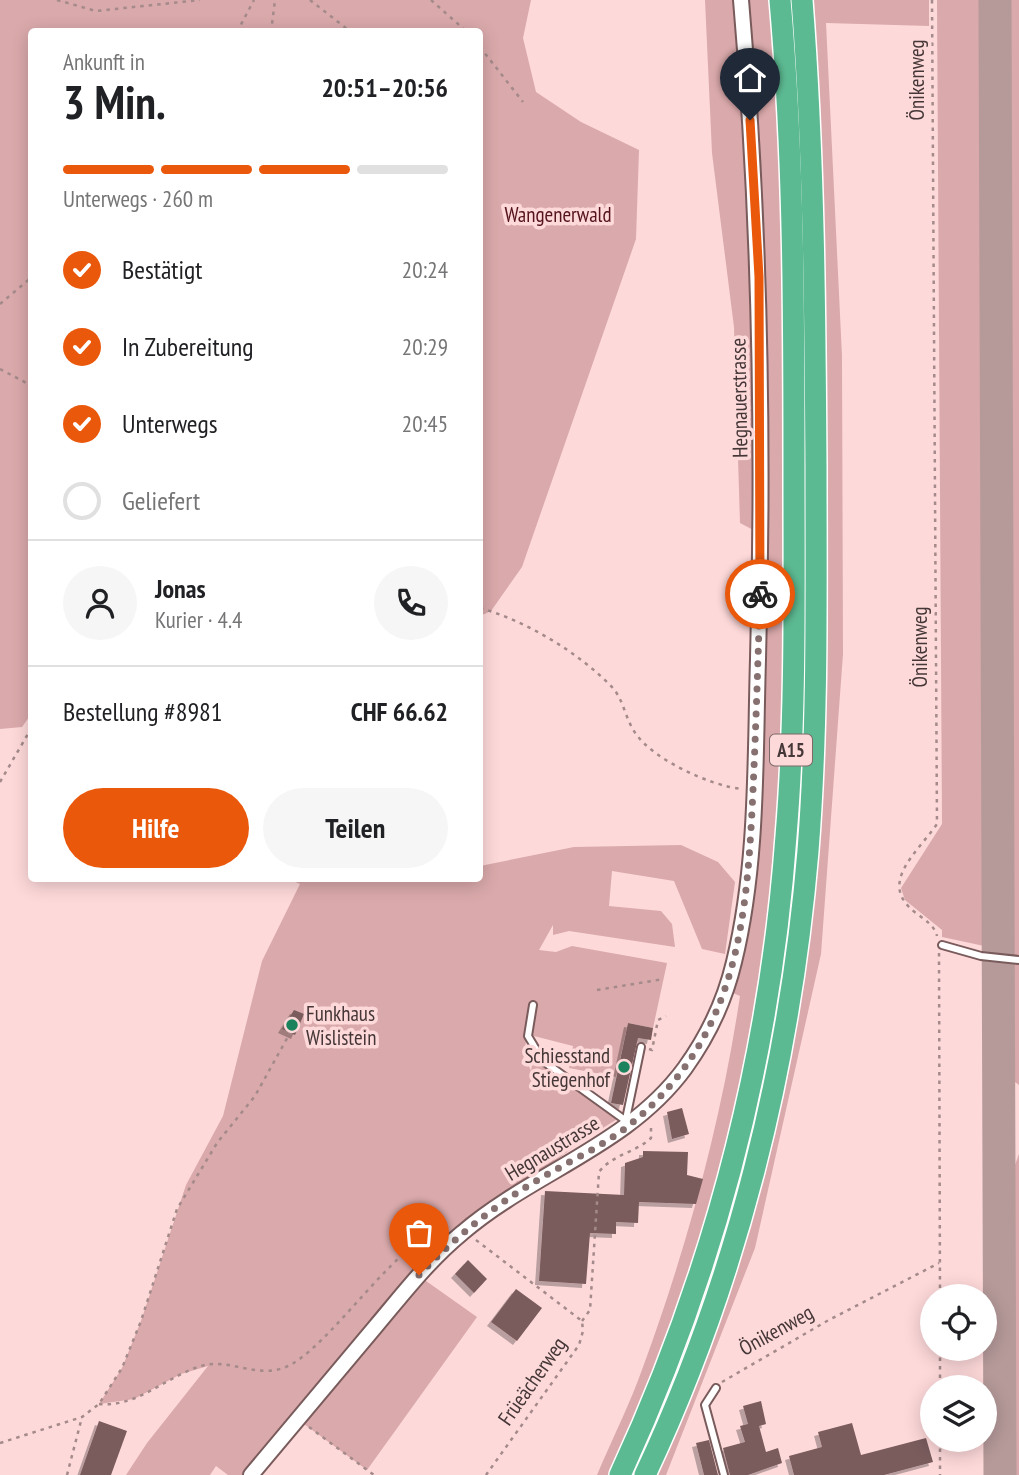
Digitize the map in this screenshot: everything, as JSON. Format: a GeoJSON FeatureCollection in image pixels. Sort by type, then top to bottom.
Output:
{"type":"FeatureCollection","features":[{"type":"Feature","properties":{"kind":"highway","name":"A15"},"geometry":{"type":"LineString","coordinates":[[620,1475],[674,1347],[723,1198],[757,1057],[780,909],[791,760],[794,562],[792,243],[780,0]]}},
{"type":"Feature","properties":{"kind":"highway","name":"A15"},"geometry":{"type":"LineString","coordinates":[[645,1475],[696,1351],[751,1181],[785,1030],[804,891],[814,731],[816,498],[812,174],[802,0]]}},
{"type":"Feature","properties":{"kind":"street","name":"Hegnauerstrasse"},"geometry":{"type":"LineString","coordinates":[[741,0],[759,277],[761,533],[753,793]]}},
{"type":"Feature","properties":{"kind":"street","name":"Hegnaustrasse"},"geometry":{"type":"LineString","coordinates":[[251,1475],[419,1275],[466,1229],[520,1191],[648,1110],[667,1091],[701,1044],[726,990],[747,895],[753,793]]}},
{"type":"Feature","properties":{"kind":"lane"},"geometry":{"type":"LineString","coordinates":[[942,945],[981,956],[1019,960]]}},
{"type":"Feature","properties":{"kind":"lane"},"geometry":{"type":"LineString","coordinates":[[533,1005],[528,1036],[543,1061],[628,1122],[641,1048]]}},
{"type":"Feature","properties":{"kind":"lane"},"geometry":{"type":"LineString","coordinates":[[716,1388],[705,1405],[724,1475]]}},
{"type":"Feature","properties":{"kind":"path"},"geometry":{"type":"LineString","coordinates":[[57,0],[96,11],[200,0]]}},
{"type":"Feature","properties":{"kind":"path"},"geometry":{"type":"LineString","coordinates":[[239,28],[254,0]]}},
{"type":"Feature","properties":{"kind":"path"},"geometry":{"type":"LineString","coordinates":[[272,28],[275,0]]}},
{"type":"Feature","properties":{"kind":"path"},"geometry":{"type":"LineString","coordinates":[[310,0],[346,28]]}},
{"type":"Feature","properties":{"kind":"path"},"geometry":{"type":"LineString","coordinates":[[430,0],[462,28]]}},
{"type":"Feature","properties":{"kind":"path","name":"Önikenweg"},"geometry":{"type":"LineString","coordinates":[[933,0],[937,824],[898,879],[896,890],[904,904],[933,927],[939,943],[940,1284]]}},
{"type":"Feature","properties":{"kind":"path"},"geometry":{"type":"LineString","coordinates":[[483,51],[523,102]]}},
{"type":"Feature","properties":{"kind":"path"},"geometry":{"type":"LineString","coordinates":[[0,304],[28,280]]}},
{"type":"Feature","properties":{"kind":"path"},"geometry":{"type":"LineString","coordinates":[[0,369],[28,384]]}},
{"type":"Feature","properties":{"kind":"path"},"geometry":{"type":"LineString","coordinates":[[483,609],[543,637],[602,677],[614,689],[631,727],[644,743],[704,781],[753,793]]}},
{"type":"Feature","properties":{"kind":"path"},"geometry":{"type":"LineString","coordinates":[[0,782],[28,734]]}},
{"type":"Feature","properties":{"kind":"path"},"geometry":{"type":"LineString","coordinates":[[597,990],[664,979]]}},
{"type":"Feature","properties":{"kind":"path"},"geometry":{"type":"LineString","coordinates":[[641,1048],[652,1050],[659,1020],[666,1017]]}},
{"type":"Feature","properties":{"kind":"path"},"geometry":{"type":"LineString","coordinates":[[0,1443],[82,1417],[99,1404],[122,1368],[141,1321],[177,1209],[217,1143],[262,1086],[290,1032]]}},
{"type":"Feature","properties":{"kind":"path"},"geometry":{"type":"LineString","coordinates":[[582,1321],[590,1310],[599,1172],[608,1160],[640,1149],[651,1138],[648,1110]]}},
{"type":"Feature","properties":{"kind":"path","name":"Früeächerweg"},"geometry":{"type":"LineString","coordinates":[[466,1229],[582,1321],[583,1331],[579,1345],[486,1475]]}},
{"type":"Feature","properties":{"kind":"path"},"geometry":{"type":"LineString","coordinates":[[99,1404],[118,1403],[140,1396],[201,1365],[214,1364],[271,1372],[288,1366],[328,1336],[396,1260],[425,1237]]}},
{"type":"Feature","properties":{"kind":"path","name":"Önikenweg"},"geometry":{"type":"LineString","coordinates":[[716,1388],[727,1377],[782,1346],[939,1263]]}},
{"type":"Feature","properties":{"kind":"path"},"geometry":{"type":"LineString","coordinates":[[67,1475],[82,1417]]}},
{"type":"Feature","properties":{"kind":"path"},"geometry":{"type":"LineString","coordinates":[[298,1419],[374,1475]]}},
{"type":"Feature","properties":{"kind":"path"},"geometry":{"type":"LineString","coordinates":[[940,1452],[940,1475]]}},
{"type":"Feature","properties":{"kind":"green space","name":"Wangenerwald"},"geometry":{"type":"Polygon","coordinates":[[[0,0],[531,0],[523,38],[536,92],[581,122],[639,150],[636,239],[522,567],[491,611],[483,615],[483,28],[28,28],[28,719],[22,727],[0,729],[0,0]]]}},
{"type":"Feature","properties":{"kind":"green space"},"geometry":{"type":"Polygon","coordinates":[[[705,0],[929,0],[929,26],[826,23],[842,356],[843,654],[821,954],[755,1248],[666,1475],[597,1475],[638,1381],[688,1230],[713,1138],[740,996],[726,990],[747,895],[761,534],[740,523],[734,327],[712,153],[705,0]]]}},
{"type":"Feature","properties":{"kind":"green space"},"geometry":{"type":"Polygon","coordinates":[[[937,0],[983,0],[989,947],[942,937],[942,930],[905,900],[901,888],[942,824],[937,0]]]}},
{"type":"Feature","properties":{"kind":"green space"},"geometry":{"type":"Polygon","coordinates":[[[1003,0],[1019,0],[1019,1085],[1007,1076],[1003,0]]]}},
{"type":"Feature","properties":{"kind":"green space"},"geometry":{"type":"Polygon","coordinates":[[[681,845],[718,862],[735,882],[725,954],[702,949],[674,881],[612,871],[609,906],[661,911],[672,924],[675,947],[569,931],[553,935],[553,925],[539,950],[556,952],[572,946],[667,963],[653,1028],[628,1023],[616,1077],[569,1068],[573,1046],[527,1034],[522,1064],[529,1066],[531,1071],[533,1059],[619,1118],[541,1172],[419,1276],[477,1317],[367,1470],[293,1416],[244,1475],[228,1475],[216,1466],[210,1475],[126,1475],[147,1443],[208,1366],[181,1374],[134,1399],[99,1404],[122,1368],[141,1321],[186,1185],[223,1116],[262,961],[300,884],[296,882],[483,882],[483,865],[574,847],[681,845]]]}},
{"type":"Feature","properties":{"kind":"green space"},"geometry":{"type":"Polygon","coordinates":[[[1019,1154],[1019,1475],[1008,1475],[1007,1187],[1019,1154]]]}},
{"type":"Feature","properties":{"kind":"building","name":"Funkhaus Wislistein"},"geometry":{"type":"Polygon","coordinates":[[[294,1010],[304,1014],[295,1035],[282,1029],[294,1010]]]}},
{"type":"Feature","properties":{"kind":"building","name":"Schiesstand Stiegenhof"},"geometry":{"type":"Polygon","coordinates":[[[628,1023],[653,1028],[651,1040],[638,1038],[623,1105],[611,1103],[628,1023]]]}},
{"type":"Feature","properties":{"kind":"building"},"geometry":{"type":"Polygon","coordinates":[[[682,1108],[689,1134],[672,1139],[667,1112],[682,1108]]]}},
{"type":"Feature","properties":{"kind":"building"},"geometry":{"type":"Polygon","coordinates":[[[643,1151],[688,1152],[687,1175],[703,1179],[696,1204],[639,1202],[638,1223],[616,1222],[616,1234],[590,1233],[586,1284],[539,1281],[545,1191],[624,1195],[625,1163],[643,1157],[643,1151]]]}},
{"type":"Feature","properties":{"kind":"building"},"geometry":{"type":"Polygon","coordinates":[[[468,1260],[487,1279],[474,1293],[455,1274],[468,1260]]]}},
{"type":"Feature","properties":{"kind":"building"},"geometry":{"type":"Polygon","coordinates":[[[516,1289],[542,1308],[517,1341],[491,1322],[516,1289]]]}},
{"type":"Feature","properties":{"kind":"building"},"geometry":{"type":"Polygon","coordinates":[[[761,1401],[766,1424],[759,1426],[766,1452],[778,1448],[782,1463],[748,1475],[730,1475],[723,1448],[745,1442],[740,1426],[748,1424],[743,1406],[761,1401]]]}},
{"type":"Feature","properties":{"kind":"building"},"geometry":{"type":"Polygon","coordinates":[[[99,1421],[127,1431],[111,1475],[80,1475],[99,1421]]]}},
{"type":"Feature","properties":{"kind":"building"},"geometry":{"type":"Polygon","coordinates":[[[852,1423],[861,1455],[920,1440],[920,1452],[930,1452],[933,1462],[884,1475],[794,1475],[789,1456],[822,1447],[818,1432],[852,1423]]]}},
{"type":"Feature","properties":{"kind":"building"},"geometry":{"type":"Polygon","coordinates":[[[709,1440],[718,1475],[704,1475],[696,1443],[709,1440]]]}},
{"type":"Feature","properties":{"kind":"taxiway"},"geometry":{"type":"LineString","coordinates":[[995,0],[1000,1475]]}},
{"type":"Feature","properties":{"kind":"way so far"},"geometry":{"type":"LineString","coordinates":[[419,1275],[450,1243],[497,1206],[612,1138],[648,1110],[684,1069],[714,1021],[735,961],[747,895],[760,594]]}},
{"type":"Feature","properties":{"kind":"place","name":"Funkhaus Wislistein"},"geometry":{"type":"Point","coordinates":[292,1025]}},
{"type":"Feature","properties":{"kind":"place","name":"Schiesstand Stiegenhof"},"geometry":{"type":"Point","coordinates":[624,1067]}},
{"type":"Feature","properties":{"kind":"route"},"geometry":{"type":"LineString","coordinates":[[750,120],[759,277],[760,594]]}}]}
